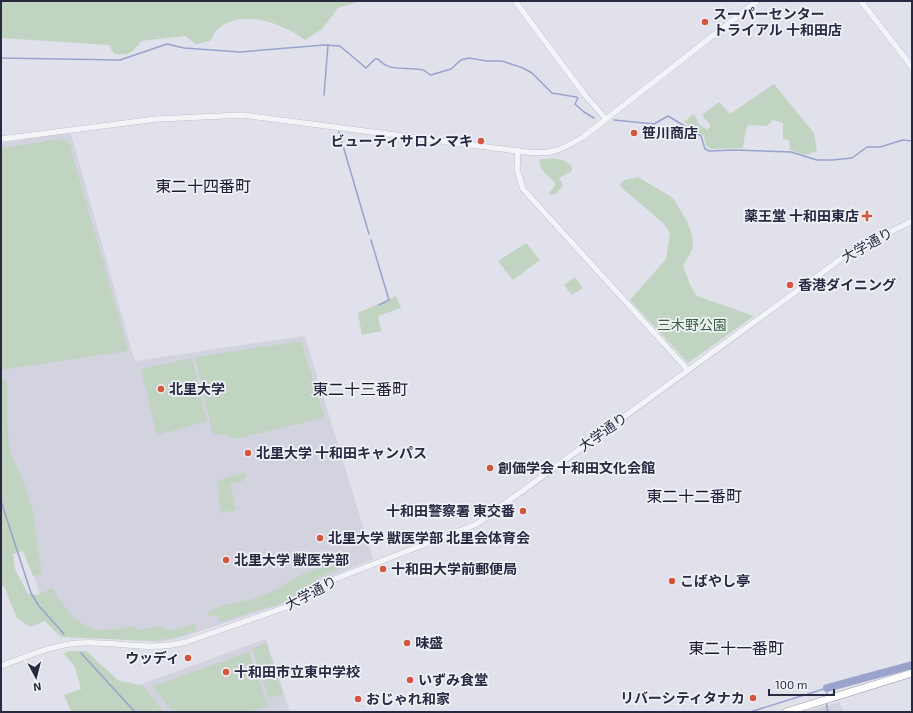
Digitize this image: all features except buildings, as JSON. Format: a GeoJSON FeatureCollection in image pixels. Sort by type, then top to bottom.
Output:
{"type":"FeatureCollection","features":[{"type":"Feature","properties":{"kind":"main road"},"geometry":{"type":"LineString","coordinates":[[786,712],[912,673]]}},
{"type":"Feature","properties":{"kind":"street"},"geometry":{"type":"LineString","coordinates":[[516,1],[585,95],[606,118]]}},
{"type":"Feature","properties":{"kind":"street"},"geometry":{"type":"LineString","coordinates":[[1,139],[157,118],[243,115],[518,151],[543,153],[555,152],[583,137],[758,1]]}},
{"type":"Feature","properties":{"kind":"street"},"geometry":{"type":"LineString","coordinates":[[861,1],[912,68]]}},
{"type":"Feature","properties":{"kind":"street"},"geometry":{"type":"LineString","coordinates":[[518,151],[517,169],[523,189],[688,370]]}},
{"type":"Feature","properties":{"kind":"street","name":"大学通り"},"geometry":{"type":"LineString","coordinates":[[1,666],[68,644],[83,643],[153,647],[170,646],[292,606],[335,579],[477,524],[849,253],[912,221]]}},
{"type":"Feature","properties":{"kind":"shaded area","name":"北里大学"},"geometry":{"type":"Polygon","coordinates":[[[69,133],[72,137],[133,355],[136,361],[303,336],[305,337],[373,559],[322,580],[286,603],[176,639],[158,642],[88,637],[54,615],[38,589],[1,467],[1,143],[69,133]]]}},
{"type":"Feature","properties":{"kind":"shaded area","name":"十和田市立東中学校"},"geometry":{"type":"Polygon","coordinates":[[[266,639],[290,712],[156,712],[135,692],[139,685],[266,639]]]}},
{"type":"Feature","properties":{"kind":"shaded area"},"geometry":{"type":"Polygon","coordinates":[[[839,702],[844,712],[805,712],[839,702]]]}},
{"type":"Feature","properties":{"kind":"green space"},"geometry":{"type":"Polygon","coordinates":[[[1,1],[360,1],[338,8],[322,29],[305,40],[286,29],[263,20],[240,19],[229,22],[219,28],[210,41],[196,44],[185,36],[141,41],[130,53],[114,54],[109,45],[1,38],[1,1]]]}},
{"type":"Feature","properties":{"kind":"green space"},"geometry":{"type":"Polygon","coordinates":[[[774,84],[814,133],[817,151],[805,155],[790,150],[789,140],[783,139],[783,123],[773,120],[767,126],[748,125],[745,133],[743,148],[711,149],[706,146],[704,136],[684,122],[694,114],[699,124],[707,130],[711,126],[702,115],[719,102],[730,114],[774,84]]]}},
{"type":"Feature","properties":{"kind":"green space"},"geometry":{"type":"Polygon","coordinates":[[[61,139],[66,140],[69,143],[128,349],[127,351],[1,370],[1,148],[61,139]]]}},
{"type":"Feature","properties":{"kind":"green space"},"geometry":{"type":"Polygon","coordinates":[[[542,159],[563,160],[570,164],[572,168],[571,172],[559,178],[563,185],[556,194],[550,195],[549,193],[556,185],[540,166],[539,161],[542,159]]]}},
{"type":"Feature","properties":{"kind":"green space","name":"三木野公園"},"geometry":{"type":"Polygon","coordinates":[[[638,177],[673,198],[687,221],[692,235],[693,248],[683,266],[690,285],[697,296],[754,316],[688,363],[630,300],[666,259],[670,233],[664,224],[619,185],[624,180],[638,177]]]}},
{"type":"Feature","properties":{"kind":"green space"},"geometry":{"type":"Polygon","coordinates":[[[526,243],[540,260],[513,280],[498,261],[526,243]]]}},
{"type":"Feature","properties":{"kind":"green space"},"geometry":{"type":"Polygon","coordinates":[[[575,277],[583,288],[572,295],[564,285],[575,277]]]}},
{"type":"Feature","properties":{"kind":"green space"},"geometry":{"type":"Polygon","coordinates":[[[396,296],[401,308],[378,316],[381,331],[362,335],[358,313],[396,296]]]}},
{"type":"Feature","properties":{"kind":"green space"},"geometry":{"type":"Polygon","coordinates":[[[301,341],[324,416],[323,418],[235,439],[223,434],[213,435],[195,357],[301,341]]]}},
{"type":"Feature","properties":{"kind":"green space"},"geometry":{"type":"Polygon","coordinates":[[[192,358],[207,421],[157,435],[141,369],[192,358]]]}},
{"type":"Feature","properties":{"kind":"green space"},"geometry":{"type":"Polygon","coordinates":[[[1,378],[7,381],[8,436],[11,453],[23,480],[33,511],[42,575],[33,576],[23,551],[13,554],[15,569],[28,594],[37,595],[52,588],[73,616],[86,626],[94,629],[107,630],[134,626],[138,630],[161,626],[168,631],[195,624],[196,631],[173,638],[153,641],[61,637],[45,621],[30,627],[17,618],[4,586],[1,587],[1,378]]]}},
{"type":"Feature","properties":{"kind":"green space"},"geometry":{"type":"Polygon","coordinates":[[[247,472],[243,481],[230,484],[236,510],[221,513],[217,481],[247,472]]]}},
{"type":"Feature","properties":{"kind":"green space"},"geometry":{"type":"Polygon","coordinates":[[[337,565],[344,567],[318,578],[302,592],[285,602],[220,622],[218,615],[207,615],[215,608],[268,594],[300,575],[337,565]]]}},
{"type":"Feature","properties":{"kind":"green space"},"geometry":{"type":"Polygon","coordinates":[[[266,643],[283,694],[269,698],[252,648],[266,643]]]}},
{"type":"Feature","properties":{"kind":"green space"},"geometry":{"type":"Polygon","coordinates":[[[68,651],[86,651],[118,680],[143,686],[164,712],[71,712],[64,695],[81,689],[75,667],[64,654],[68,651]]]}},
{"type":"Feature","properties":{"kind":"green space","name":"十和田市立東中学校"},"geometry":{"type":"Polygon","coordinates":[[[249,652],[268,706],[250,712],[172,712],[153,686],[249,652]]]}},
{"type":"Feature","properties":{"kind":"waterway"},"geometry":{"type":"LineString","coordinates":[[1,58],[120,60],[167,44],[184,48],[240,52],[324,45],[340,46],[366,68],[375,59],[378,59],[393,68],[423,70],[431,75],[451,69],[461,60],[469,58],[487,61],[502,61],[523,68],[532,73],[552,93],[578,98],[575,104],[594,118]]}},
{"type":"Feature","properties":{"kind":"waterway"},"geometry":{"type":"LineString","coordinates":[[324,95],[328,45]]}},
{"type":"Feature","properties":{"kind":"waterway"},"geometry":{"type":"LineString","coordinates":[[614,120],[654,124],[668,116],[701,136],[705,149],[709,151],[734,150],[791,152],[817,160],[852,158],[867,147],[880,147],[903,140],[912,141]]}},
{"type":"Feature","properties":{"kind":"waterway"},"geometry":{"type":"LineString","coordinates":[[339,132],[369,234]]}},
{"type":"Feature","properties":{"kind":"waterway"},"geometry":{"type":"LineString","coordinates":[[371,240],[389,300],[379,305]]}},
{"type":"Feature","properties":{"kind":"waterway"},"geometry":{"type":"LineString","coordinates":[[1,501],[31,593],[39,606],[64,634]]}},
{"type":"Feature","properties":{"kind":"waterway"},"geometry":{"type":"LineString","coordinates":[[81,653],[135,712]]}},
{"type":"Feature","properties":{"kind":"waterway"},"geometry":{"type":"LineString","coordinates":[[827,688],[912,665]]}},
{"type":"Feature","properties":{"kind":"waterway"},"geometry":{"type":"LineString","coordinates":[[750,712],[827,688],[827,697]]}},
{"type":"Feature","properties":{"kind":"waterway"},"geometry":{"type":"LineString","coordinates":[[826,702],[828,712]]}},
{"type":"Feature","properties":{"kind":"place","name":"スーパーセンター トライアル 十和田店"},"geometry":{"type":"Point","coordinates":[705,22]}},
{"type":"Feature","properties":{"kind":"place","name":"笹川商店"},"geometry":{"type":"Point","coordinates":[634,133]}},
{"type":"Feature","properties":{"kind":"place","name":"ビューティサロン マキ"},"geometry":{"type":"Point","coordinates":[481,141]}},
{"type":"Feature","properties":{"kind":"place","name":"薬王堂 十和田東店"},"geometry":{"type":"Point","coordinates":[867,216]}},
{"type":"Feature","properties":{"kind":"place","name":"香港ダイニング"},"geometry":{"type":"Point","coordinates":[790,285]}},
{"type":"Feature","properties":{"kind":"place","name":"北里大学"},"geometry":{"type":"Point","coordinates":[161,389]}},
{"type":"Feature","properties":{"kind":"place","name":"北里大学 十和田キャンパス"},"geometry":{"type":"Point","coordinates":[248,453]}},
{"type":"Feature","properties":{"kind":"place","name":"創価学会 十和田文化会館"},"geometry":{"type":"Point","coordinates":[490,468]}},
{"type":"Feature","properties":{"kind":"place","name":"十和田警察署 東交番"},"geometry":{"type":"Point","coordinates":[523,511]}},
{"type":"Feature","properties":{"kind":"place","name":"北里大学 獣医学部 北里会体育会"},"geometry":{"type":"Point","coordinates":[320,538]}},
{"type":"Feature","properties":{"kind":"place","name":"北里大学 獣医学部"},"geometry":{"type":"Point","coordinates":[226,560]}},
{"type":"Feature","properties":{"kind":"place","name":"十和田大学前郵便局"},"geometry":{"type":"Point","coordinates":[383,569]}},
{"type":"Feature","properties":{"kind":"place","name":"こばやし亭"},"geometry":{"type":"Point","coordinates":[672,581]}},
{"type":"Feature","properties":{"kind":"place","name":"味盛"},"geometry":{"type":"Point","coordinates":[407,643]}},
{"type":"Feature","properties":{"kind":"place","name":"ウッディ"},"geometry":{"type":"Point","coordinates":[188,658]}},
{"type":"Feature","properties":{"kind":"place","name":"十和田市立東中学校"},"geometry":{"type":"Point","coordinates":[226,672]}},
{"type":"Feature","properties":{"kind":"place","name":"いずみ食堂"},"geometry":{"type":"Point","coordinates":[410,680]}},
{"type":"Feature","properties":{"kind":"place","name":"リバーシティタナカ"},"geometry":{"type":"Point","coordinates":[753,698]}},
{"type":"Feature","properties":{"kind":"place","name":"おじゃれ和家"},"geometry":{"type":"Point","coordinates":[358,699]}},
{"type":"Feature","properties":{"kind":"district","name":"東二十四番町"},"geometry":{"type":"Point","coordinates":[203,186]}},
{"type":"Feature","properties":{"kind":"district","name":"東二十三番町"},"geometry":{"type":"Point","coordinates":[360,389]}},
{"type":"Feature","properties":{"kind":"district","name":"東二十二番町"},"geometry":{"type":"Point","coordinates":[694,496]}},
{"type":"Feature","properties":{"kind":"district","name":"東二十一番町"},"geometry":{"type":"Point","coordinates":[736,648]}}]}
